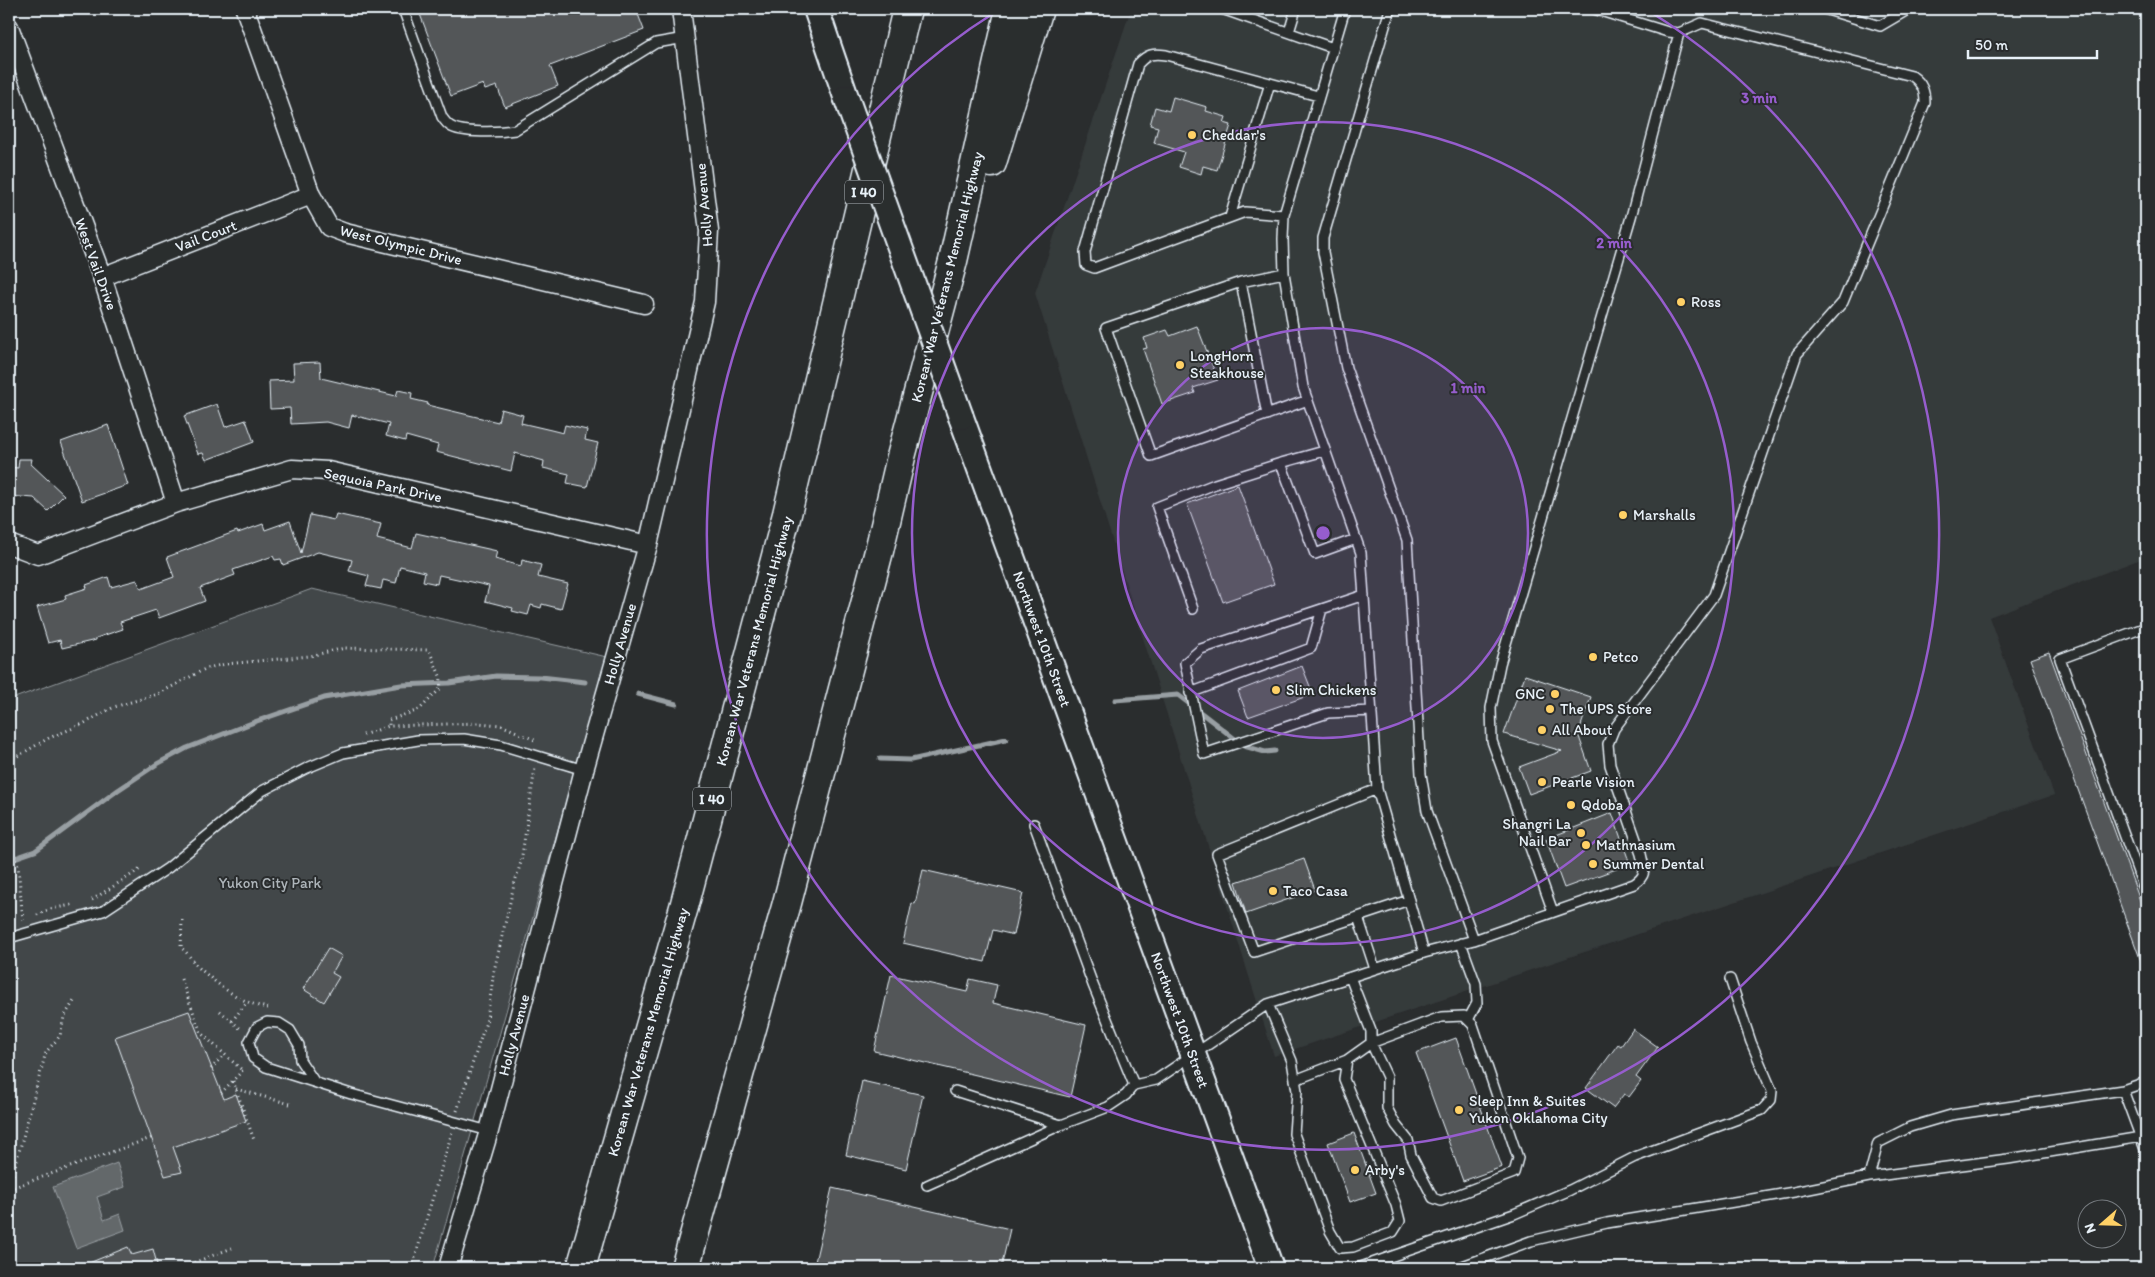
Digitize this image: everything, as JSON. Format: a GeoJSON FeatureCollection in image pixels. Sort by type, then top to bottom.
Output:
{"type":"FeatureCollection","features":[{"type":"Feature","properties":{"kind":"highway","name":"Korean War Veterans Memorial Highway"},"geometry":{"type":"LineString","coordinates":[[581,1268],[684,907],[787,514],[907,9]]}},
{"type":"Feature","properties":{"kind":"highway","name":"Korean War Veterans Memorial Highway"},"geometry":{"type":"LineString","coordinates":[[685,1268],[787,903],[953,261],[1010,9]]}},
{"type":"Feature","properties":{"kind":"highway"},"geometry":{"type":"LineString","coordinates":[[953,261],[989,174],[1039,9]]}},
{"type":"Feature","properties":{"kind":"main road","name":"Northwest 10th Street"},"geometry":{"type":"LineString","coordinates":[[816,9],[846,97],[1271,1268]]}},
{"type":"Feature","properties":{"kind":"street","name":"West Olympic Drive"},"geometry":{"type":"LineString","coordinates":[[245,9],[310,196],[329,226],[345,233],[644,304]]}},
{"type":"Feature","properties":{"kind":"street","name":"Holly Avenue"},"geometry":{"type":"LineString","coordinates":[[448,1268],[489,1131],[584,770],[648,545],[705,302],[709,231],[681,9]]}},
{"type":"Feature","properties":{"kind":"street","name":"West Vail Drive"},"geometry":{"type":"LineString","coordinates":[[9,28],[102,276],[176,503]]}},
{"type":"Feature","properties":{"kind":"street","name":"Vail Court"},"geometry":{"type":"LineString","coordinates":[[102,276],[310,196]]}},
{"type":"Feature","properties":{"kind":"street","name":"Sequoia Park Drive"},"geometry":{"type":"LineString","coordinates":[[9,544],[38,555],[176,503],[292,469],[328,471],[648,545]]}},
{"type":"Feature","properties":{"kind":"lane"},"geometry":{"type":"LineString","coordinates":[[403,9],[442,117],[451,127],[466,130],[496,133],[514,130],[656,43],[685,38]]}},
{"type":"Feature","properties":{"kind":"lane"},"geometry":{"type":"LineString","coordinates":[[1222,9],[1333,48]]}},
{"type":"Feature","properties":{"kind":"lane"},"geometry":{"type":"LineString","coordinates":[[1289,32],[1296,9]]}},
{"type":"Feature","properties":{"kind":"lane"},"geometry":{"type":"LineString","coordinates":[[1346,9],[1318,96],[1284,215],[1284,273],[1303,387],[1361,553],[1377,789],[1424,953]]}},
{"type":"Feature","properties":{"kind":"lane"},"geometry":{"type":"LineString","coordinates":[[1390,9],[1323,238],[1323,252],[1346,368],[1407,540],[1421,774],[1428,811],[1474,940]]}},
{"type":"Feature","properties":{"kind":"lane"},"geometry":{"type":"LineString","coordinates":[[926,1185],[1061,1125],[1108,1107],[1126,1095],[1134,1085],[1156,1080],[1268,1004],[1424,953],[1474,940],[1634,884],[1642,879],[1645,870],[1641,854],[1610,764],[1608,744],[1614,729],[1714,595],[1797,354],[1843,302],[1925,103],[1925,94],[1920,82],[1912,76],[1702,23],[1679,33],[1668,32],[1594,9]]}},
{"type":"Feature","properties":{"kind":"lane"},"geometry":{"type":"LineString","coordinates":[[1824,9],[1880,26],[1909,9]]}},
{"type":"Feature","properties":{"kind":"lane"},"geometry":{"type":"LineString","coordinates":[[1553,912],[1492,741],[1491,708],[1500,664],[1631,217],[1679,33]]}},
{"type":"Feature","properties":{"kind":"lane"},"geometry":{"type":"LineString","coordinates":[[1284,215],[1245,212],[1094,268],[1086,265],[1086,252],[1138,64],[1145,56],[1154,53],[1166,55],[1318,96]]}},
{"type":"Feature","properties":{"kind":"lane"},"geometry":{"type":"LineString","coordinates":[[1230,217],[1270,83]]}},
{"type":"Feature","properties":{"kind":"lane"},"geometry":{"type":"LineString","coordinates":[[1284,273],[1241,282],[1106,328],[1152,456],[1308,400]]}},
{"type":"Feature","properties":{"kind":"lane"},"geometry":{"type":"LineString","coordinates":[[1241,282],[1267,415]]}},
{"type":"Feature","properties":{"kind":"lane"},"geometry":{"type":"LineString","coordinates":[[1193,609],[1157,507],[1215,484],[1324,451]]}},
{"type":"Feature","properties":{"kind":"lane"},"geometry":{"type":"LineString","coordinates":[[1281,464],[1315,554],[1356,539]]}},
{"type":"Feature","properties":{"kind":"lane"},"geometry":{"type":"LineString","coordinates":[[1364,595],[1201,649],[1185,663],[1204,754],[1328,713],[1372,711]]}},
{"type":"Feature","properties":{"kind":"lane"},"geometry":{"type":"LineString","coordinates":[[1190,693],[1311,648],[1322,609]]}},
{"type":"Feature","properties":{"kind":"lane"},"geometry":{"type":"LineString","coordinates":[[2146,627],[2060,659],[2146,894]]}},
{"type":"Feature","properties":{"kind":"lane"},"geometry":{"type":"LineString","coordinates":[[9,938],[102,911],[168,868],[262,790],[307,768],[343,754],[418,740],[464,739],[501,745],[584,770]]}},
{"type":"Feature","properties":{"kind":"lane"},"geometry":{"type":"LineString","coordinates":[[1377,789],[1217,854],[1254,952],[1409,900]]}},
{"type":"Feature","properties":{"kind":"lane"},"geometry":{"type":"LineString","coordinates":[[1034,824],[1093,985],[1134,1085]]}},
{"type":"Feature","properties":{"kind":"lane"},"geometry":{"type":"LineString","coordinates":[[1358,917],[1375,969]]}},
{"type":"Feature","properties":{"kind":"lane"},"geometry":{"type":"LineString","coordinates":[[1461,944],[1476,984],[1477,1003],[1468,1020]]}},
{"type":"Feature","properties":{"kind":"lane"},"geometry":{"type":"LineString","coordinates":[[1295,1080],[1347,1060],[1371,1043],[1440,1017],[1464,1016],[1473,1025],[1518,1158],[1514,1174],[1441,1202],[1433,1198],[1411,1155],[1408,1140],[1396,1125],[1387,1108],[1387,1076],[1371,1043],[1371,1031],[1350,977]]}},
{"type":"Feature","properties":{"kind":"lane"},"geometry":{"type":"LineString","coordinates":[[1358,1268],[1514,1214],[1570,1190],[1635,1157],[1762,1110],[1771,1100],[1772,1091],[1751,1042],[1730,978]]}},
{"type":"Feature","properties":{"kind":"lane"},"geometry":{"type":"LineString","coordinates":[[1268,1004],[1292,1062],[1297,1091],[1294,1134],[1330,1231],[1340,1248],[1353,1247],[1393,1232],[1400,1221],[1396,1204],[1344,1079],[1347,1060]]}},
{"type":"Feature","properties":{"kind":"lane"},"geometry":{"type":"LineString","coordinates":[[314,1081],[300,1060],[299,1045],[290,1030],[279,1023],[267,1022],[256,1027],[249,1042],[253,1058],[266,1067],[351,1094],[489,1131]]}},
{"type":"Feature","properties":{"kind":"lane"},"geometry":{"type":"LineString","coordinates":[[1869,1177],[1878,1143],[1910,1127],[1951,1115],[2123,1090],[2146,1082]]}},
{"type":"Feature","properties":{"kind":"lane"},"geometry":{"type":"LineString","coordinates":[[2123,1090],[2146,1152]]}},
{"type":"Feature","properties":{"kind":"lane"},"geometry":{"type":"LineString","coordinates":[[955,1091],[1061,1125]]}},
{"type":"Feature","properties":{"kind":"lane"},"geometry":{"type":"LineString","coordinates":[[1457,1268],[1531,1241],[1607,1223],[1794,1192],[1869,1177],[2008,1159],[2141,1137]]}},
{"type":"Feature","properties":{"kind":"path"},"geometry":{"type":"LineString","coordinates":[[9,761],[49,738],[83,724],[114,708],[158,694],[207,668],[226,664],[310,656],[345,648],[429,650],[441,678],[440,690],[419,710],[389,720],[390,726]]}},
{"type":"Feature","properties":{"kind":"path"},"geometry":{"type":"LineString","coordinates":[[456,1112],[487,1018],[494,971],[521,862],[536,767]]}},
{"type":"Feature","properties":{"kind":"path"},"geometry":{"type":"LineString","coordinates":[[9,841],[18,865],[23,922]]}},
{"type":"Feature","properties":{"kind":"path"},"geometry":{"type":"LineString","coordinates":[[182,920],[181,948],[186,950],[190,959],[214,981],[246,1002],[272,1009]]}},
{"type":"Feature","properties":{"kind":"path"},"geometry":{"type":"LineString","coordinates":[[181,980],[201,1033],[242,1070]]}},
{"type":"Feature","properties":{"kind":"path"},"geometry":{"type":"LineString","coordinates":[[9,1189],[46,1052],[60,1036],[64,1017],[74,1001]]}},
{"type":"Feature","properties":{"kind":"path"},"geometry":{"type":"LineString","coordinates":[[232,1021],[246,1002]]}},
{"type":"Feature","properties":{"kind":"path"},"geometry":{"type":"LineString","coordinates":[[199,1037],[204,1035]]}},
{"type":"Feature","properties":{"kind":"path"},"geometry":{"type":"LineString","coordinates":[[211,1069],[224,1054]]}},
{"type":"Feature","properties":{"kind":"path"},"geometry":{"type":"LineString","coordinates":[[222,1094],[253,1058]]}},
{"type":"Feature","properties":{"kind":"path"},"geometry":{"type":"LineString","coordinates":[[232,1081],[254,1140]]}},
{"type":"Feature","properties":{"kind":"path"},"geometry":{"type":"LineString","coordinates":[[236,1089],[290,1104]]}},
{"type":"Feature","properties":{"kind":"path"},"geometry":{"type":"LineString","coordinates":[[412,1268],[452,1132]]}},
{"type":"Feature","properties":{"kind":"path"},"geometry":{"type":"LineString","coordinates":[[9,1189],[151,1138]]}},
{"type":"Feature","properties":{"kind":"path"},"geometry":{"type":"LineString","coordinates":[[180,1268],[232,1248]]}},
{"type":"Feature","properties":{"kind":"shaded area"},"geometry":{"type":"Polygon","coordinates":[[[1131,9],[2146,9],[2146,557],[1989,617],[2054,795],[1274,1056],[1035,293],[1131,9]]]}},
{"type":"Feature","properties":{"kind":"shaded area"},"geometry":{"type":"Polygon","coordinates":[[[117,1163],[125,1187],[97,1197],[104,1220],[120,1214],[125,1230],[76,1248],[53,1187],[117,1163]]]}},
{"type":"Feature","properties":{"kind":"green space","name":"Yukon City Park"},"geometry":{"type":"Polygon","coordinates":[[[312,589],[607,657],[433,1268],[9,1268],[9,700],[312,589]]]}},
{"type":"Feature","properties":{"kind":"building"},"geometry":{"type":"Polygon","coordinates":[[[418,9],[636,9],[644,30],[550,66],[558,86],[505,107],[497,86],[485,90],[483,84],[451,96],[418,9]]]}},
{"type":"Feature","properties":{"kind":"building","name":"Cheddar's"},"geometry":{"type":"Polygon","coordinates":[[[1173,97],[1207,107],[1206,111],[1226,117],[1224,123],[1231,125],[1217,170],[1203,166],[1201,174],[1179,167],[1184,152],[1154,143],[1158,127],[1150,125],[1155,107],[1169,111],[1173,97]]]}},
{"type":"Feature","properties":{"kind":"building","name":"LongHorn Steakhouse"},"geometry":{"type":"Polygon","coordinates":[[[1197,326],[1218,380],[1193,388],[1195,393],[1162,404],[1143,349],[1147,348],[1144,338],[1167,330],[1170,336],[1197,326]]]}},
{"type":"Feature","properties":{"kind":"building"},"geometry":{"type":"Polygon","coordinates":[[[320,362],[321,378],[396,396],[398,390],[412,393],[411,399],[428,403],[427,405],[498,422],[501,409],[523,415],[521,423],[563,433],[565,425],[587,430],[585,440],[598,443],[587,487],[567,483],[569,474],[543,468],[544,461],[515,453],[511,471],[436,452],[438,445],[406,436],[405,441],[386,436],[389,424],[352,415],[349,428],[326,422],[291,424],[290,408],[270,409],[269,381],[294,380],[293,363],[320,362]]]}},
{"type":"Feature","properties":{"kind":"building"},"geometry":{"type":"Polygon","coordinates":[[[217,404],[225,427],[246,420],[254,442],[206,460],[203,453],[198,454],[184,416],[217,404]]]}},
{"type":"Feature","properties":{"kind":"building"},"geometry":{"type":"Polygon","coordinates":[[[108,425],[128,485],[82,501],[61,442],[108,425]]]}},
{"type":"Feature","properties":{"kind":"building"},"geometry":{"type":"Polygon","coordinates":[[[19,459],[32,459],[31,464],[64,495],[48,511],[34,498],[9,496],[9,467],[18,468],[19,459]]]}},
{"type":"Feature","properties":{"kind":"building"},"geometry":{"type":"Polygon","coordinates":[[[1238,485],[1274,584],[1223,602],[1187,504],[1238,485]]]}},
{"type":"Feature","properties":{"kind":"building"},"geometry":{"type":"Polygon","coordinates":[[[336,514],[381,524],[377,539],[412,548],[416,533],[497,551],[495,559],[521,566],[522,560],[541,565],[538,577],[568,584],[561,609],[542,604],[541,608],[531,605],[528,615],[512,611],[513,608],[485,601],[489,586],[439,575],[437,584],[423,581],[425,572],[400,566],[396,583],[383,580],[381,589],[366,586],[369,576],[349,571],[352,560],[318,552],[283,565],[281,559],[275,560],[273,556],[233,570],[235,575],[200,588],[205,601],[159,618],[156,610],[120,622],[123,629],[96,638],[96,640],[62,648],[60,640],[48,643],[37,607],[66,599],[65,595],[87,588],[86,585],[108,577],[111,587],[137,580],[141,589],[174,577],[167,557],[237,531],[238,533],[263,524],[265,530],[290,521],[301,553],[310,515],[334,520],[336,514]]]}},
{"type":"Feature","properties":{"kind":"building"},"geometry":{"type":"Polygon","coordinates":[[[2049,652],[2146,917],[2146,972],[2030,659],[2049,652]]]}},
{"type":"Feature","properties":{"kind":"building"},"geometry":{"type":"Polygon","coordinates":[[[1302,666],[1313,694],[1248,717],[1238,691],[1302,666]]]}},
{"type":"Feature","properties":{"kind":"building"},"geometry":{"type":"Polygon","coordinates":[[[1525,675],[1591,697],[1578,734],[1591,771],[1529,794],[1519,767],[1562,751],[1504,734],[1525,675]]]}},
{"type":"Feature","properties":{"kind":"building"},"geometry":{"type":"Polygon","coordinates":[[[1612,813],[1630,864],[1564,888],[1546,839],[1612,813]]]}},
{"type":"Feature","properties":{"kind":"building"},"geometry":{"type":"Polygon","coordinates":[[[1304,859],[1315,890],[1246,914],[1236,882],[1304,859]]]}},
{"type":"Feature","properties":{"kind":"building"},"geometry":{"type":"Polygon","coordinates":[[[923,870],[1023,893],[1014,935],[993,930],[985,962],[903,943],[912,903],[915,904],[923,870]]]}},
{"type":"Feature","properties":{"kind":"building"},"geometry":{"type":"Polygon","coordinates":[[[328,948],[342,956],[332,973],[339,977],[324,1002],[303,989],[328,948]]]}},
{"type":"Feature","properties":{"kind":"building"},"geometry":{"type":"Polygon","coordinates":[[[891,975],[967,992],[970,979],[997,985],[993,1003],[1086,1025],[1070,1097],[874,1051],[891,975]]]}},
{"type":"Feature","properties":{"kind":"building"},"geometry":{"type":"Polygon","coordinates":[[[189,1011],[224,1099],[236,1094],[246,1121],[173,1147],[182,1172],[165,1176],[115,1037],[189,1011]]]}},
{"type":"Feature","properties":{"kind":"building"},"geometry":{"type":"Polygon","coordinates":[[[1633,1029],[1658,1047],[1636,1077],[1641,1081],[1629,1097],[1624,1094],[1613,1108],[1586,1088],[1618,1044],[1621,1046],[1633,1029]]]}},
{"type":"Feature","properties":{"kind":"building","name":"Sleep Inn & Suites Yukon Oklahoma City"},"geometry":{"type":"Polygon","coordinates":[[[1456,1038],[1502,1167],[1463,1181],[1416,1053],[1456,1038]]]}},
{"type":"Feature","properties":{"kind":"building"},"geometry":{"type":"Polygon","coordinates":[[[862,1081],[923,1095],[906,1169],[846,1155],[862,1081]]]}},
{"type":"Feature","properties":{"kind":"building"},"geometry":{"type":"Polygon","coordinates":[[[1354,1133],[1376,1193],[1350,1202],[1328,1143],[1354,1133]]]}},
{"type":"Feature","properties":{"kind":"building"},"geometry":{"type":"Polygon","coordinates":[[[832,1188],[1010,1229],[1001,1268],[843,1268],[815,1262],[832,1188]]]}},
{"type":"Feature","properties":{"kind":"building"},"geometry":{"type":"Polygon","coordinates":[[[128,1247],[132,1255],[153,1249],[158,1268],[77,1268],[128,1247]]]}},
{"type":"Feature","properties":{"kind":"waterway"},"geometry":{"type":"LineString","coordinates":[[9,860],[35,851],[118,790],[157,764],[187,748],[324,698],[401,685],[449,683],[496,676],[541,677],[585,682]]}},
{"type":"Feature","properties":{"kind":"waterway"},"geometry":{"type":"LineString","coordinates":[[638,694],[676,704]]}},
{"type":"Feature","properties":{"kind":"waterway"},"geometry":{"type":"LineString","coordinates":[[1115,700],[1178,695],[1244,746],[1265,752],[1275,751]]}},
{"type":"Feature","properties":{"kind":"waterway"},"geometry":{"type":"LineString","coordinates":[[880,759],[911,760],[1006,739]]}},
{"type":"Feature","properties":{"kind":"place","name":"Cheddar's"},"geometry":{"type":"Point","coordinates":[1192,135]}},
{"type":"Feature","properties":{"kind":"place","name":"Ross"},"geometry":{"type":"Point","coordinates":[1681,302]}},
{"type":"Feature","properties":{"kind":"place","name":"LongHorn Steakhouse"},"geometry":{"type":"Point","coordinates":[1180,365]}},
{"type":"Feature","properties":{"kind":"place","name":"Marshalls"},"geometry":{"type":"Point","coordinates":[1623,515]}},
{"type":"Feature","properties":{"kind":"place","name":"Petco"},"geometry":{"type":"Point","coordinates":[1593,657]}},
{"type":"Feature","properties":{"kind":"place","name":"Slim Chickens"},"geometry":{"type":"Point","coordinates":[1276,690]}},
{"type":"Feature","properties":{"kind":"place","name":"GNC"},"geometry":{"type":"Point","coordinates":[1555,694]}},
{"type":"Feature","properties":{"kind":"place","name":"The UPS Store"},"geometry":{"type":"Point","coordinates":[1550,709]}},
{"type":"Feature","properties":{"kind":"place","name":"All About"},"geometry":{"type":"Point","coordinates":[1542,730]}},
{"type":"Feature","properties":{"kind":"place","name":"Pearle Vision"},"geometry":{"type":"Point","coordinates":[1542,782]}},
{"type":"Feature","properties":{"kind":"place","name":"Qdoba"},"geometry":{"type":"Point","coordinates":[1571,805]}},
{"type":"Feature","properties":{"kind":"place","name":"Shangri La Nail Bar"},"geometry":{"type":"Point","coordinates":[1581,833]}},
{"type":"Feature","properties":{"kind":"place","name":"Mathnasium"},"geometry":{"type":"Point","coordinates":[1586,845]}},
{"type":"Feature","properties":{"kind":"place","name":"Summer Dental"},"geometry":{"type":"Point","coordinates":[1593,864]}},
{"type":"Feature","properties":{"kind":"place","name":"Taco Casa"},"geometry":{"type":"Point","coordinates":[1273,891]}},
{"type":"Feature","properties":{"kind":"place","name":"Sleep Inn & Suites Yukon Oklahoma City"},"geometry":{"type":"Point","coordinates":[1459,1110]}},
{"type":"Feature","properties":{"kind":"place","name":"Arby's"},"geometry":{"type":"Point","coordinates":[1355,1170]}}]}
